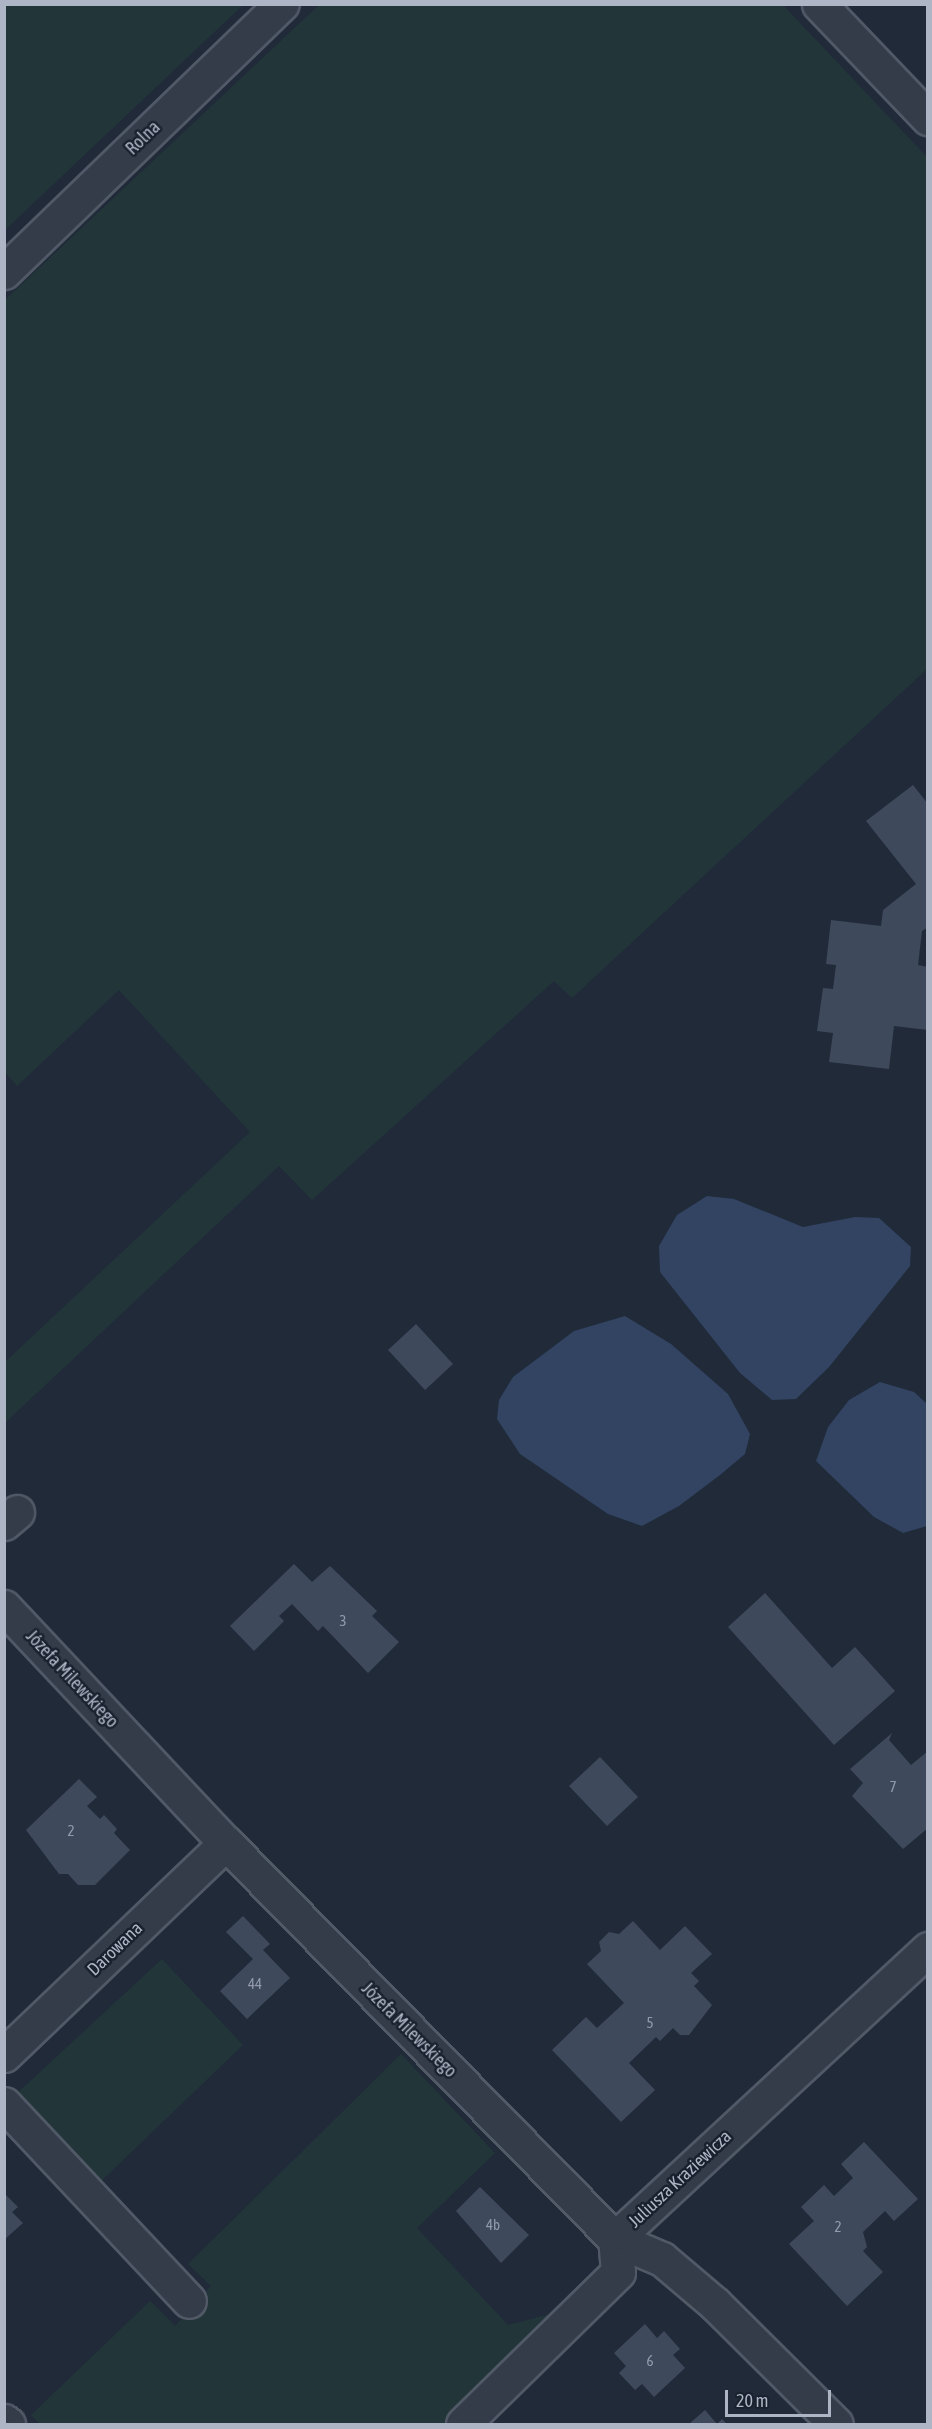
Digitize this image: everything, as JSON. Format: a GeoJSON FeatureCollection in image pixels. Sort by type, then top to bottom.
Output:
{"type":"FeatureCollection","features":[{"type":"Feature","properties":{"kind":"street","name":"Rolna"},"geometry":{"type":"LineString","coordinates":[[4,272],[282,4]]}},
{"type":"Feature","properties":{"kind":"street"},"geometry":{"type":"LineString","coordinates":[[819,4],[927,118]]}},
{"type":"Feature","properties":{"kind":"street","name":"Józefa Milewskiego"},"geometry":{"type":"LineString","coordinates":[[4,1607],[226,1843],[615,2239],[662,2259],[715,2304],[836,2424]]}},
{"type":"Feature","properties":{"kind":"street","name":"Darowana"},"geometry":{"type":"LineString","coordinates":[[4,2055],[226,1843]]}},
{"type":"Feature","properties":{"kind":"street","name":"Juliusza Kraziewicza"},"geometry":{"type":"LineString","coordinates":[[464,2424],[618,2272],[615,2239],[927,1950]]}},
{"type":"Feature","properties":{"kind":"street"},"geometry":{"type":"LineString","coordinates":[[4,2104],[189,2301]]}},
{"type":"Feature","properties":{"kind":"street"},"geometry":{"type":"LineString","coordinates":[[4,2421],[8,2424]]}},
{"type":"Feature","properties":{"kind":"green space"},"geometry":{"type":"Polygon","coordinates":[[[5,4],[243,4],[243,5],[5,230],[5,4]]]}},
{"type":"Feature","properties":{"kind":"green space"},"geometry":{"type":"Polygon","coordinates":[[[319,5],[783,5],[927,157],[927,669],[572,998],[554,981],[312,1200],[279,1166],[5,1423],[5,1362],[250,1132],[119,990],[17,1086],[5,1072],[5,300],[319,5]]]}},
{"type":"Feature","properties":{"kind":"green space"},"geometry":{"type":"Polygon","coordinates":[[[162,1959],[243,2045],[96,2186],[14,2096],[162,1959]]]}},
{"type":"Feature","properties":{"kind":"green space"},"geometry":{"type":"Polygon","coordinates":[[[401,2054],[495,2153],[417,2228],[508,2325],[566,2310],[446,2424],[40,2424],[31,2415],[150,2301],[175,2326],[211,2286],[188,2264],[401,2054]]]}},
{"type":"Feature","properties":{"kind":"water"},"geometry":{"type":"Polygon","coordinates":[[[707,1196],[734,1199],[803,1227],[855,1217],[879,1218],[911,1247],[910,1266],[829,1367],[796,1399],[772,1400],[740,1373],[660,1272],[659,1246],[677,1215],[707,1196]]]}},
{"type":"Feature","properties":{"kind":"water"},"geometry":{"type":"Polygon","coordinates":[[[625,1316],[671,1344],[728,1394],[750,1434],[745,1454],[679,1506],[642,1526],[608,1514],[520,1454],[497,1419],[499,1400],[513,1377],[574,1331],[625,1316]]]}},
{"type":"Feature","properties":{"kind":"water"},"geometry":{"type":"Polygon","coordinates":[[[880,1382],[914,1392],[927,1404],[927,1526],[903,1533],[874,1517],[816,1461],[828,1427],[849,1400],[880,1382]]]}},
{"type":"Feature","properties":{"kind":"building"},"geometry":{"type":"Polygon","coordinates":[[[913,785],[928,804],[928,927],[922,931],[918,965],[928,967],[928,1030],[894,1026],[889,1069],[829,1062],[833,1033],[817,1031],[823,988],[833,989],[836,965],[826,964],[831,920],[881,926],[883,910],[916,884],[866,821],[913,785]]]}},
{"type":"Feature","properties":{"kind":"building"},"geometry":{"type":"Polygon","coordinates":[[[416,1324],[453,1364],[425,1390],[388,1350],[416,1324]]]}},
{"type":"Feature","properties":{"kind":"building"},"geometry":{"type":"Polygon","coordinates":[[[294,1564],[312,1582],[330,1566],[377,1611],[372,1616],[399,1642],[368,1673],[323,1626],[318,1631],[292,1604],[279,1616],[284,1621],[254,1651],[230,1626],[294,1564]]]}},
{"type":"Feature","properties":{"kind":"building"},"geometry":{"type":"Polygon","coordinates":[[[765,1593],[832,1668],[855,1647],[895,1691],[834,1745],[728,1627],[765,1593]]]}},
{"type":"Feature","properties":{"kind":"building"},"geometry":{"type":"Polygon","coordinates":[[[892,1733],[889,1740],[911,1765],[928,1751],[928,1828],[903,1849],[852,1796],[863,1783],[850,1769],[892,1733]]]}},
{"type":"Feature","properties":{"kind":"building"},"geometry":{"type":"Polygon","coordinates":[[[600,1757],[638,1797],[607,1826],[569,1786],[600,1757]]]}},
{"type":"Feature","properties":{"kind":"building"},"geometry":{"type":"Polygon","coordinates":[[[79,1779],[97,1797],[87,1806],[100,1819],[104,1815],[117,1829],[114,1833],[130,1850],[95,1885],[78,1885],[68,1874],[59,1874],[26,1830],[79,1779]]]}},
{"type":"Feature","properties":{"kind":"building"},"geometry":{"type":"Polygon","coordinates":[[[243,1916],[270,1944],[263,1950],[290,1978],[247,2019],[220,1991],[253,1959],[226,1932],[243,1916]]]}},
{"type":"Feature","properties":{"kind":"building"},"geometry":{"type":"Polygon","coordinates":[[[633,1921],[660,1950],[685,1926],[712,1954],[691,1973],[699,1981],[694,1986],[712,2005],[689,2035],[680,2035],[673,2028],[660,2041],[656,2037],[629,2063],[655,2090],[621,2122],[552,2050],[586,2017],[597,2028],[624,2003],[587,1964],[601,1951],[599,1942],[609,1932],[619,1934],[633,1921]]]}},
{"type":"Feature","properties":{"kind":"building"},"geometry":{"type":"Polygon","coordinates":[[[864,2142],[918,2199],[894,2221],[885,2211],[863,2232],[867,2247],[863,2251],[883,2272],[847,2306],[789,2244],[814,2221],[801,2207],[824,2185],[834,2196],[853,2178],[841,2164],[864,2142]]]}},
{"type":"Feature","properties":{"kind":"building"},"geometry":{"type":"Polygon","coordinates":[[[480,2187],[529,2235],[501,2263],[456,2211],[480,2187]]]}},
{"type":"Feature","properties":{"kind":"building"},"geometry":{"type":"Polygon","coordinates":[[[4,2193],[18,2207],[12,2212],[23,2223],[4,2240],[4,2193]]]}},
{"type":"Feature","properties":{"kind":"building"},"geometry":{"type":"Polygon","coordinates":[[[645,2324],[657,2338],[664,2331],[680,2349],[673,2355],[685,2368],[654,2397],[642,2384],[635,2390],[619,2373],[626,2366],[614,2353],[645,2324]]]}},
{"type":"Feature","properties":{"kind":"building"},"geometry":{"type":"Polygon","coordinates":[[[705,2410],[717,2424],[689,2424],[705,2410]]]}},
{"type":"Feature","properties":{"kind":"building"},"geometry":{"type":"Polygon","coordinates":[[[722,2419],[727,2424],[717,2424],[722,2419]]]}}]}
